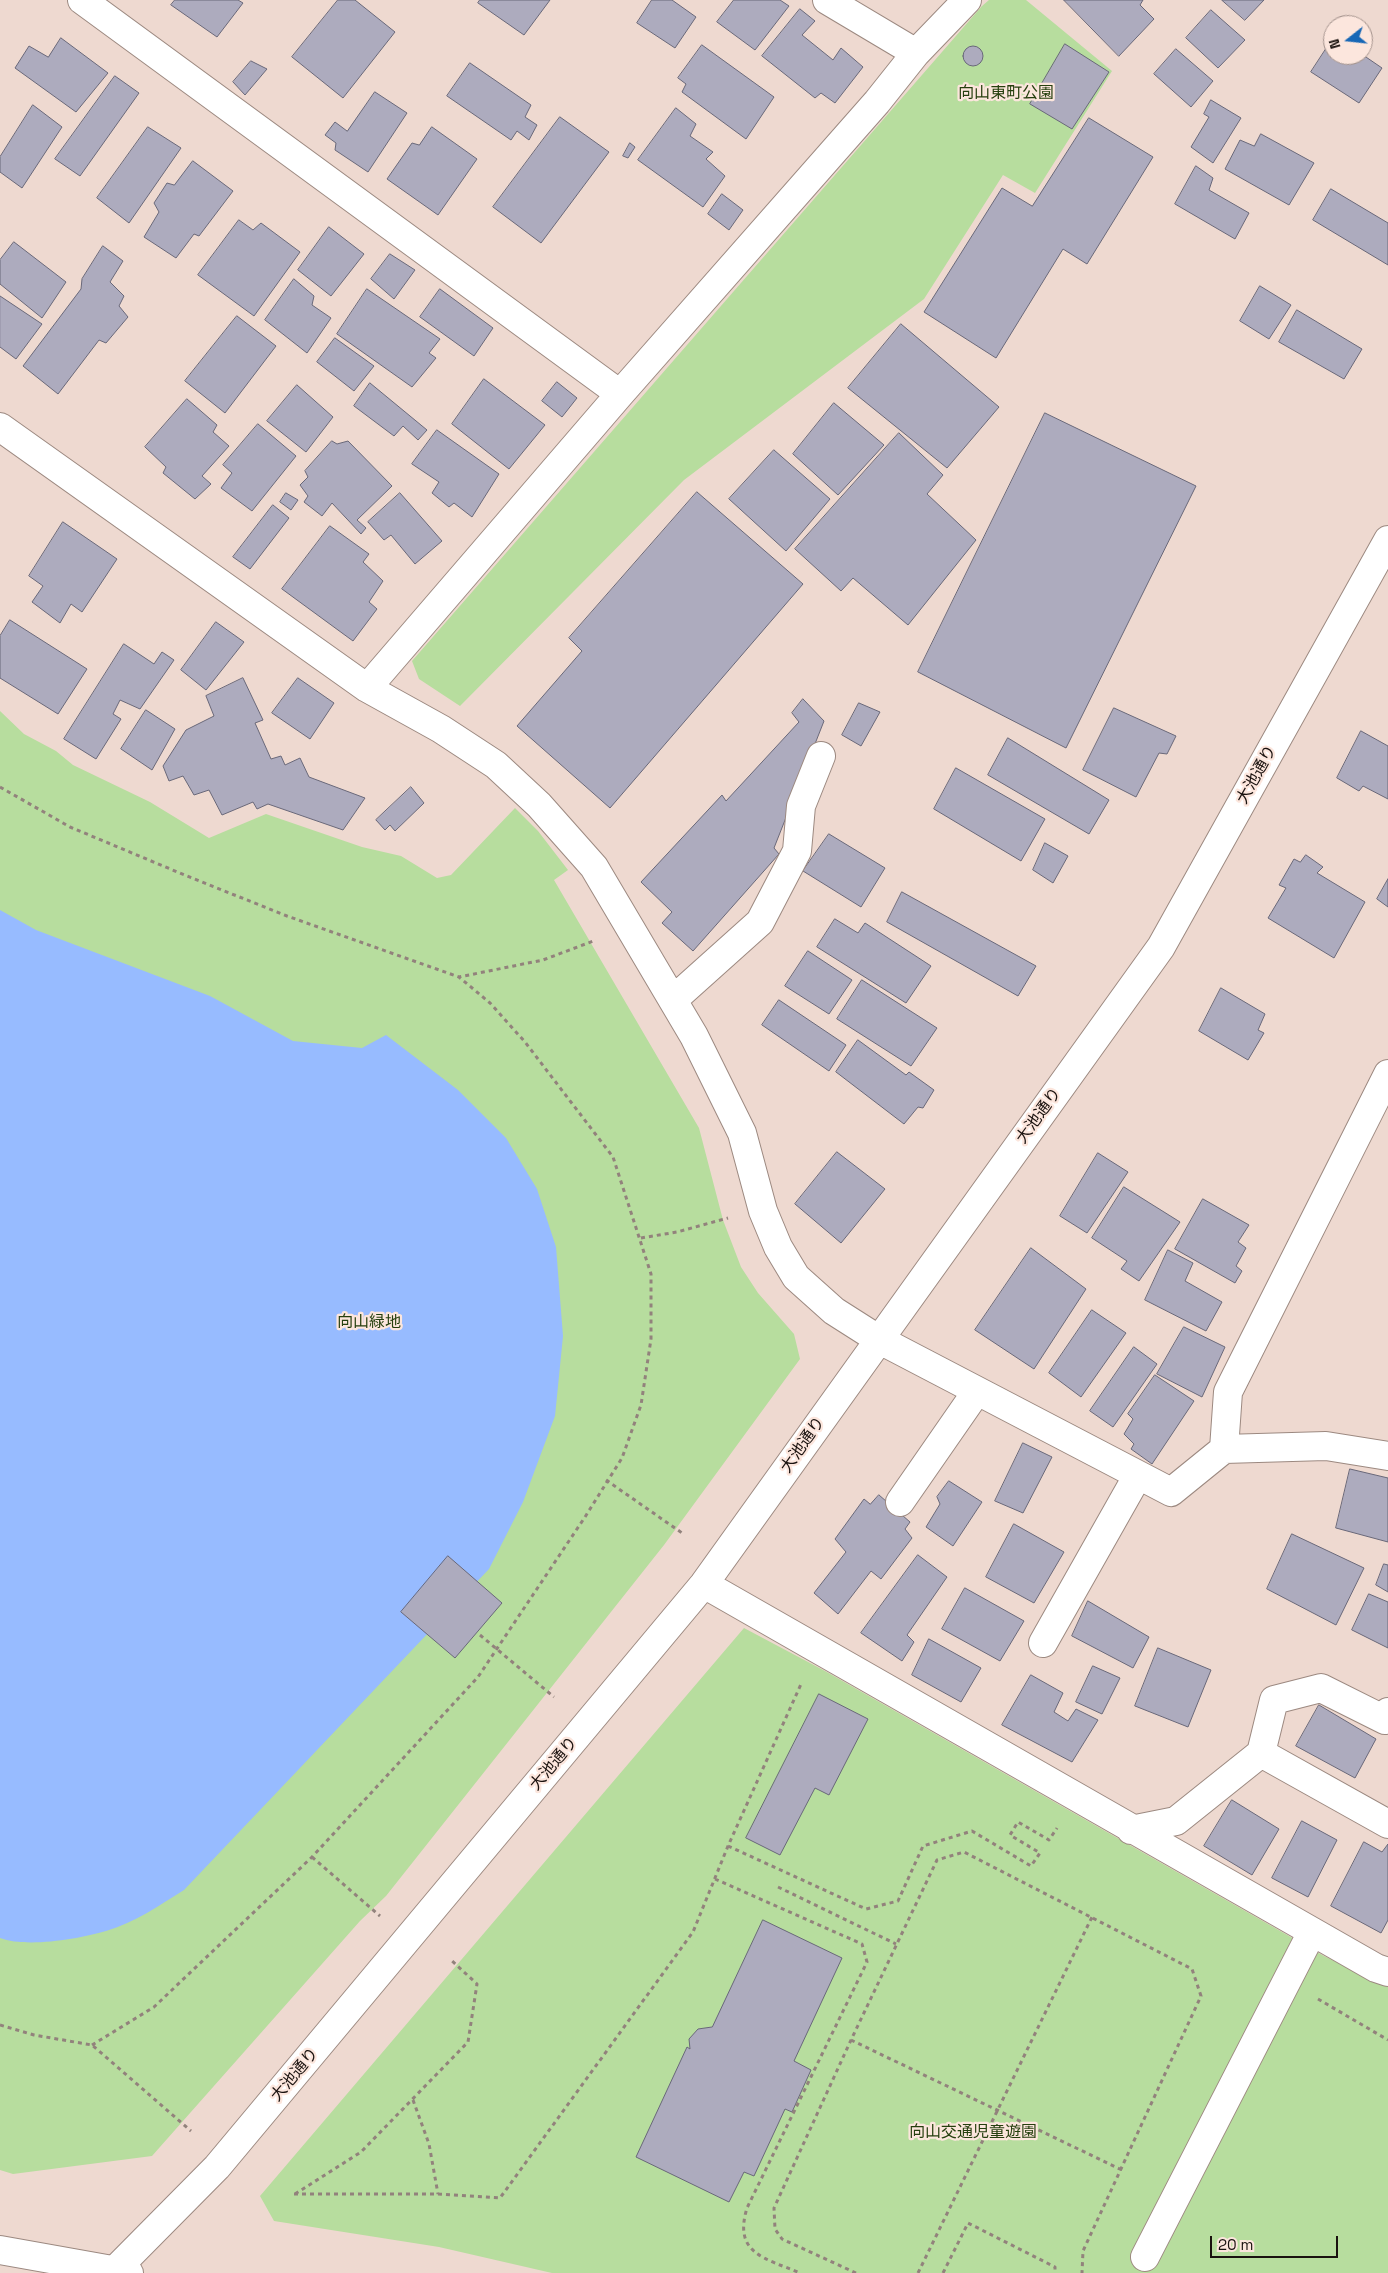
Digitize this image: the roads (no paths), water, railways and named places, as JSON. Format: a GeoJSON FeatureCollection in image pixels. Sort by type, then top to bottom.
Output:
{"type":"FeatureCollection","features":[{"type":"Feature","properties":{"kind":"street"},"geometry":{"type":"LineString","coordinates":[[82,0],[620,394]]}},
{"type":"Feature","properties":{"kind":"street"},"geometry":{"type":"LineString","coordinates":[[827,0],[916,53]]}},
{"type":"Feature","properties":{"kind":"street"},"geometry":{"type":"LineString","coordinates":[[367,688],[620,394],[877,102],[916,53],[967,0]]}},
{"type":"Feature","properties":{"kind":"street"},"geometry":{"type":"LineString","coordinates":[[0,427],[367,688],[441,729],[496,765],[540,805],[594,867],[694,1036],[742,1133],[763,1211],[778,1247],[796,1277],[834,1311],[878,1339],[1171,1492],[1224,1449],[1326,1446],[1388,1456]]}},
{"type":"Feature","properties":{"kind":"street","name":"大池通り"},"geometry":{"type":"LineString","coordinates":[[119,2272],[218,2167],[704,1584],[1161,947],[1388,540]]}},
{"type":"Feature","properties":{"kind":"street"},"geometry":{"type":"LineString","coordinates":[[673,1000],[760,922],[798,852],[801,806],[821,756]]}},
{"type":"Feature","properties":{"kind":"street"},"geometry":{"type":"LineString","coordinates":[[1224,1449],[1228,1392],[1388,1074]]}},
{"type":"Feature","properties":{"kind":"street"},"geometry":{"type":"LineString","coordinates":[[900,1502],[977,1391]]}},
{"type":"Feature","properties":{"kind":"street"},"geometry":{"type":"LineString","coordinates":[[1043,1643],[1138,1474]]}},
{"type":"Feature","properties":{"kind":"street"},"geometry":{"type":"LineString","coordinates":[[704,1584],[1131,1830],[1376,1968],[1388,1972]]}},
{"type":"Feature","properties":{"kind":"street"},"geometry":{"type":"LineString","coordinates":[[1131,1830],[1176,1822],[1261,1753],[1274,1700],[1321,1688],[1385,1720],[1388,1712]]}},
{"type":"Feature","properties":{"kind":"street"},"geometry":{"type":"LineString","coordinates":[[1261,1753],[1388,1824]]}},
{"type":"Feature","properties":{"kind":"street"},"geometry":{"type":"LineString","coordinates":[[1145,2257],[1312,1932]]}},
{"type":"Feature","properties":{"kind":"street"},"geometry":{"type":"LineString","coordinates":[[0,2250],[119,2272]]}},
{"type":"Feature","properties":{"kind":"water"},"geometry":{"type":"Polygon","coordinates":[[[0,910],[36,930],[210,996],[293,1041],[362,1048],[386,1035],[458,1090],[506,1138],[537,1189],[556,1247],[563,1336],[555,1416],[523,1502],[489,1569],[184,1890],[146,1913],[116,1928],[82,1937],[38,1942],[11,1941],[0,1938],[0,910]]]}},
{"type":"Feature","properties":{"kind":"park label","name":"向山東町公園"},"geometry":{"type":"Point","coordinates":[1006,94]}},
{"type":"Feature","properties":{"kind":"park label","name":"向山緑地"},"geometry":{"type":"Point","coordinates":[369,1323]}},
{"type":"Feature","properties":{"kind":"park label","name":"向山交通児童遊園"},"geometry":{"type":"Point","coordinates":[973,2133]}}]}
